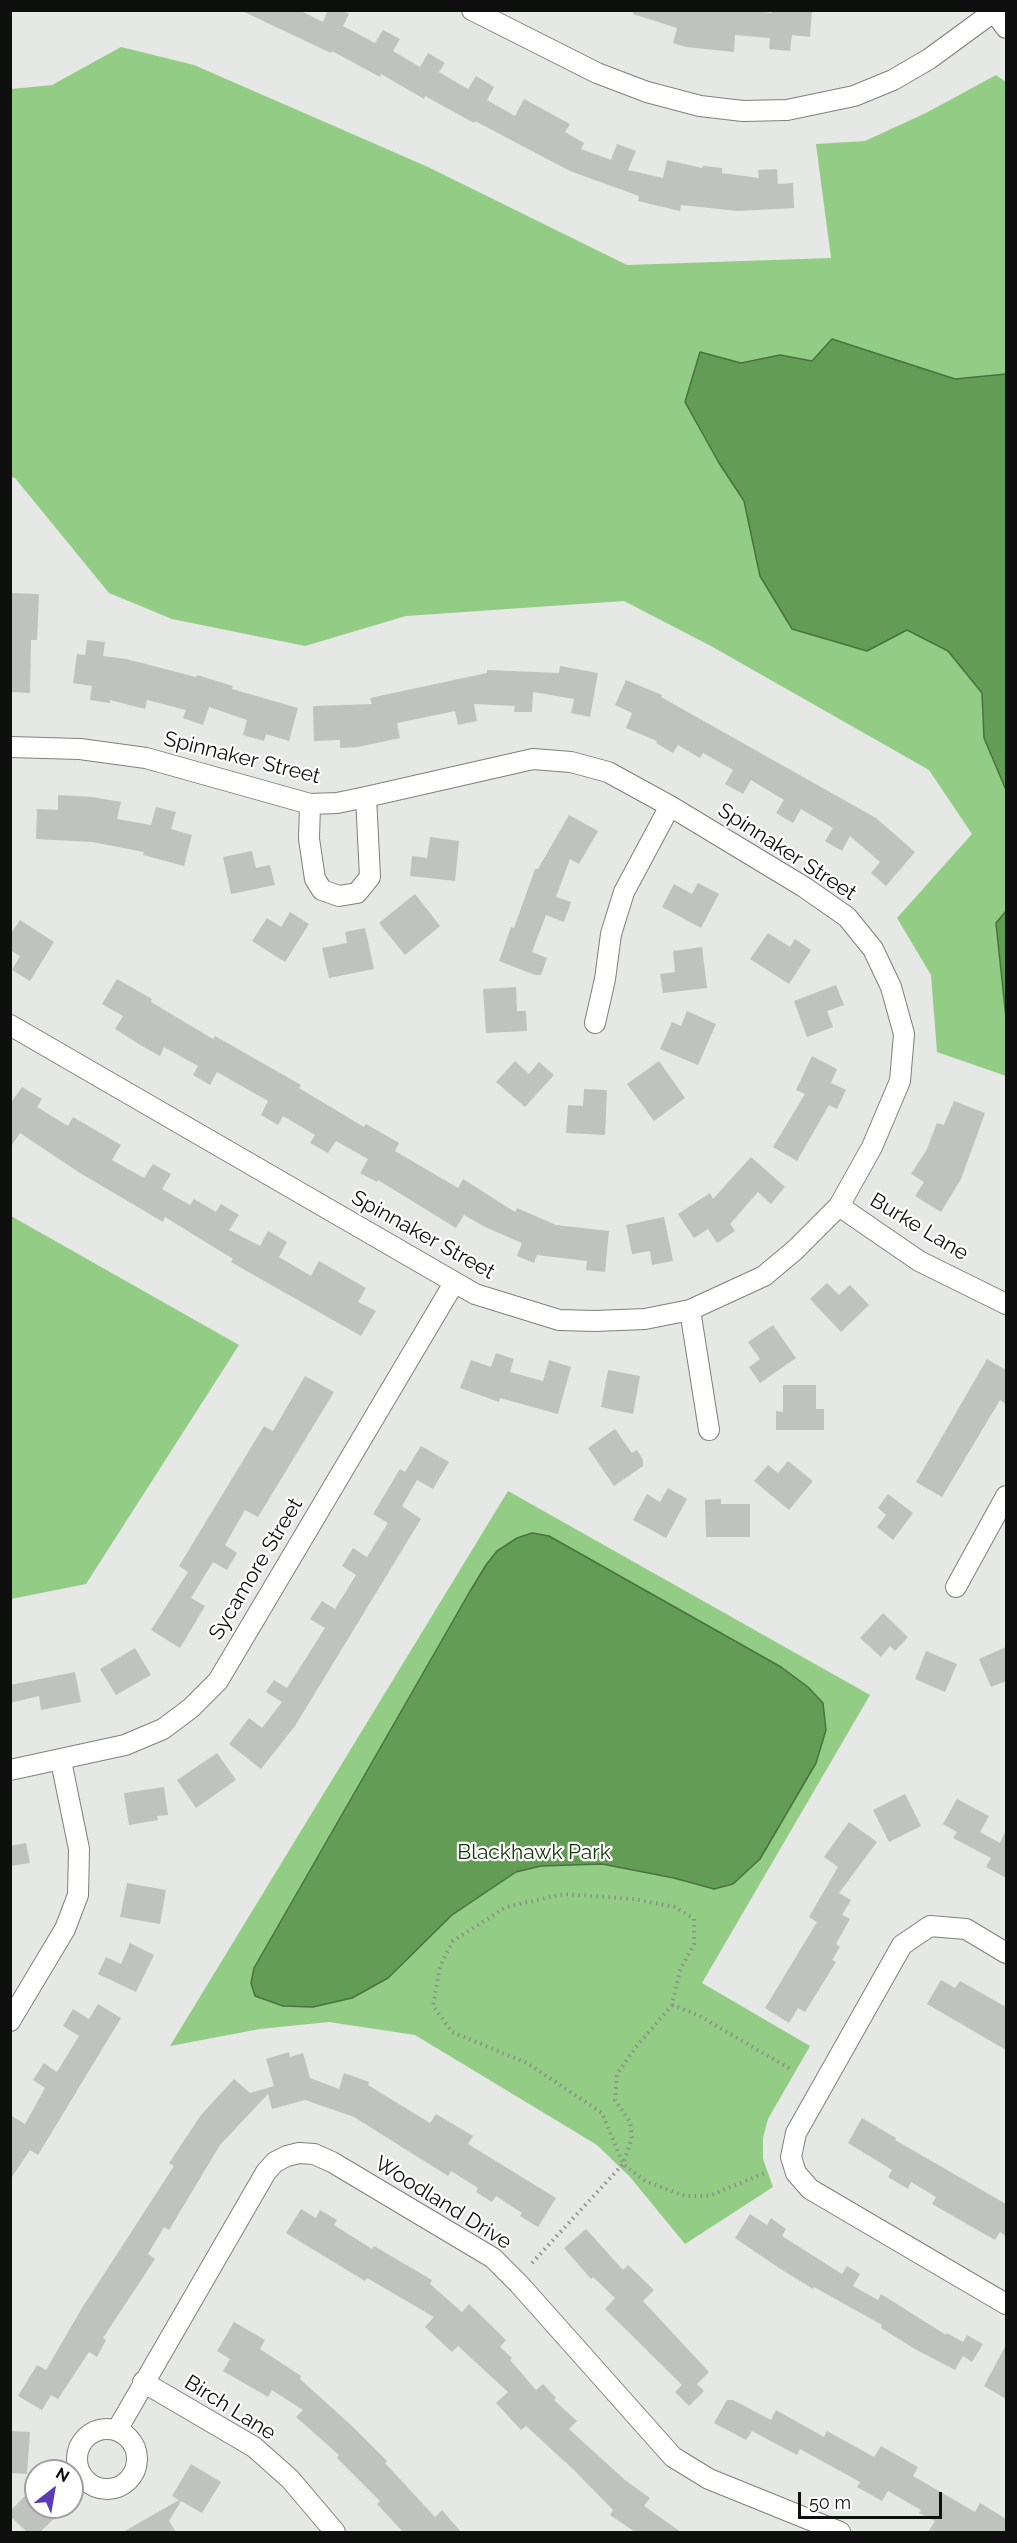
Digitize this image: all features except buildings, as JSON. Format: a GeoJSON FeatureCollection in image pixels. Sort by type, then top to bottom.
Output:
{"type":"FeatureCollection","features":[{"type":"Feature","properties":{"kind":"street"},"geometry":{"type":"LineString","coordinates":[[472,10],[597,73],[647,92],[700,106],[743,111],[787,110],[854,96],[893,80],[929,59],[994,11],[1006,28]]}},
{"type":"Feature","properties":{"kind":"street","name":"Spinnaker Street"},"geometry":{"type":"LineString","coordinates":[[10,747],[80,749],[146,758],[310,804],[337,803],[533,759],[571,762],[608,772],[670,806],[804,887],[847,917],[873,949],[891,987],[904,1034],[900,1080],[872,1147],[839,1206],[795,1250],[764,1276],[690,1310],[645,1318],[559,1320],[475,1294],[454,1283],[10,1025]]}},
{"type":"Feature","properties":{"kind":"street"},"geometry":{"type":"LineString","coordinates":[[310,804],[309,839],[315,879],[322,890],[339,896],[357,893],[370,877],[366,797]]}},
{"type":"Feature","properties":{"kind":"street"},"geometry":{"type":"LineString","coordinates":[[595,1023],[605,979],[611,934],[624,892],[670,806]]}},
{"type":"Feature","properties":{"kind":"street","name":"Burke Lane"},"geometry":{"type":"LineString","coordinates":[[839,1206],[919,1261],[1006,1304]]}},
{"type":"Feature","properties":{"kind":"street","name":"Sycamore Street"},"geometry":{"type":"LineString","coordinates":[[10,1770],[61,1761],[125,1745],[163,1729],[191,1708],[218,1681],[454,1283]]}},
{"type":"Feature","properties":{"kind":"street"},"geometry":{"type":"LineString","coordinates":[[690,1310],[709,1431]]}},
{"type":"Feature","properties":{"kind":"street"},"geometry":{"type":"LineString","coordinates":[[956,1587],[1006,1496]]}},
{"type":"Feature","properties":{"kind":"street"},"geometry":{"type":"LineString","coordinates":[[10,2021],[65,1929],[78,1894],[80,1849],[61,1761]]}},
{"type":"Feature","properties":{"kind":"street"},"geometry":{"type":"LineString","coordinates":[[1006,1953],[966,1929],[930,1926],[902,1945],[796,2133],[791,2157],[796,2173],[810,2189],[1006,2304]]}},
{"type":"Feature","properties":{"kind":"street","name":"Woodland Drive"},"geometry":{"type":"LineString","coordinates":[[117,2430],[266,2172],[275,2162],[287,2156],[299,2153],[314,2154],[332,2162],[493,2258],[519,2284],[673,2457],[709,2479],[840,2532]]}},
{"type":"Feature","properties":{"kind":"street","name":"Birch Lane"},"geometry":{"type":"LineString","coordinates":[[143,2382],[254,2447],[290,2479],[335,2532]]}},
{"type":"Feature","properties":{"kind":"path"},"geometry":{"type":"LineString","coordinates":[[532,2263],[623,2164],[632,2138],[630,2122],[615,2100],[617,2074],[672,2005],[680,1970],[694,1944],[694,1919],[675,1907],[634,1899],[564,1894],[506,1907],[453,1941],[440,1966],[433,2006],[452,2032],[527,2062],[602,2113],[623,2164],[645,2181],[685,2196],[709,2196],[767,2172]]}},
{"type":"Feature","properties":{"kind":"path"},"geometry":{"type":"LineString","coordinates":[[672,2005],[698,2015],[792,2070]]}},
{"type":"Feature","properties":{"kind":"green space"},"geometry":{"type":"Polygon","coordinates":[[[121,47],[194,65],[428,167],[627,265],[831,258],[816,144],[865,141],[926,113],[996,75],[1006,82],[1006,1076],[937,1052],[931,975],[897,918],[972,834],[929,770],[711,646],[624,601],[406,616],[305,646],[172,619],[109,593],[15,478],[11,477],[11,89],[52,85],[121,47]]]}},
{"type":"Feature","properties":{"kind":"green space"},"geometry":{"type":"Polygon","coordinates":[[[11,1216],[239,1345],[86,1584],[11,1599],[11,1216]]]}},
{"type":"Feature","properties":{"kind":"green space","name":"Blackhawk Park"},"geometry":{"type":"Polygon","coordinates":[[[508,1491],[870,1695],[702,1983],[810,2046],[768,2119],[763,2138],[763,2159],[773,2187],[685,2244],[630,2177],[597,2145],[415,2035],[329,2022],[260,2029],[170,2046],[508,1491]]]}},
{"type":"Feature","properties":{"kind":"shaded area"},"geometry":{"type":"Polygon","coordinates":[[[832,339],[955,379],[1006,374],[1006,790],[984,738],[982,693],[948,651],[907,630],[867,651],[792,629],[760,576],[744,501],[719,463],[685,402],[700,352],[741,363],[780,355],[812,361],[832,339]]]}},
{"type":"Feature","properties":{"kind":"shaded area"},"geometry":{"type":"Polygon","coordinates":[[[1006,911],[1006,1018],[996,923],[1006,911]]]}},
{"type":"Feature","properties":{"kind":"shaded area"},"geometry":{"type":"Polygon","coordinates":[[[532,1533],[549,1536],[781,1667],[808,1687],[823,1703],[826,1730],[816,1763],[760,1859],[733,1884],[714,1889],[674,1878],[602,1864],[541,1866],[516,1872],[452,1915],[388,1978],[352,1998],[313,2007],[283,2006],[255,1996],[251,1983],[254,1968],[469,1593],[497,1551],[517,1538],[532,1533]]]}}]}
